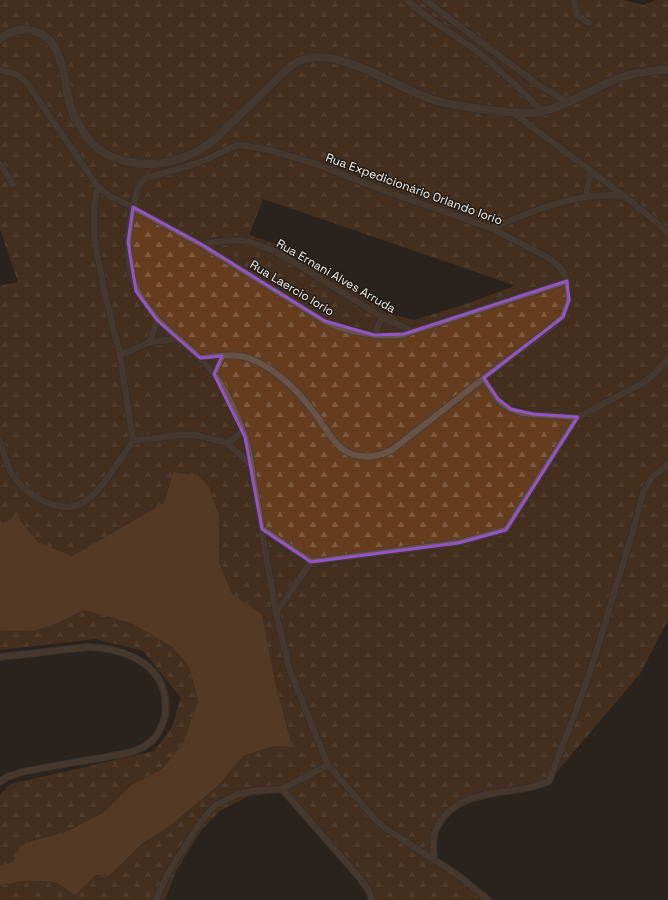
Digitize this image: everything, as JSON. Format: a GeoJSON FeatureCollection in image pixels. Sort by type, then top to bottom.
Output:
{"type":"FeatureCollection","features":[{"type":"Feature","properties":{"kind":"street"},"geometry":{"type":"LineString","coordinates":[[408,0],[426,15],[480,54],[518,87],[543,112]]}},
{"type":"Feature","properties":{"kind":"street"},"geometry":{"type":"LineString","coordinates":[[425,0],[538,84],[567,102]]}},
{"type":"Feature","properties":{"kind":"street"},"geometry":{"type":"LineString","coordinates":[[574,0],[577,15],[589,23]]}},
{"type":"Feature","properties":{"kind":"street"},"geometry":{"type":"LineString","coordinates":[[0,39],[9,34],[24,30],[38,32],[47,38],[56,50],[62,63],[72,111],[88,139],[97,149],[114,157],[136,163],[151,164],[188,155],[208,145],[287,69],[303,59],[311,57],[344,61],[431,99],[460,105],[531,114],[543,112],[623,77],[638,72],[668,69]]}},
{"type":"Feature","properties":{"kind":"street"},"geometry":{"type":"LineString","coordinates":[[0,70],[18,75],[27,82],[98,187],[94,206],[94,236],[104,290],[120,355],[133,441],[95,493],[82,503],[68,507],[54,505],[44,501],[26,490],[16,480],[11,471],[0,440]]}},
{"type":"Feature","properties":{"kind":"street"},"geometry":{"type":"LineString","coordinates":[[512,112],[623,195],[656,222],[668,234]]}},
{"type":"Feature","properties":{"kind":"street","name":"Rua Expedicionário Orlando Iorio"},"geometry":{"type":"LineString","coordinates":[[133,207],[138,189],[145,179],[200,162],[238,146],[257,147],[287,155],[491,228],[548,257],[562,270],[567,280]]}},
{"type":"Feature","properties":{"kind":"street"},"geometry":{"type":"LineString","coordinates":[[0,164],[13,184]]}},
{"type":"Feature","properties":{"kind":"street"},"geometry":{"type":"LineString","coordinates":[[586,196],[591,171]]}},
{"type":"Feature","properties":{"kind":"street","name":"Rua Laercio Iorio"},"geometry":{"type":"LineString","coordinates":[[98,187],[111,197],[133,207],[201,244],[325,321],[335,326],[374,335],[396,336],[567,280]]}},
{"type":"Feature","properties":{"kind":"street"},"geometry":{"type":"LineString","coordinates":[[491,228],[546,207],[586,196],[623,195]]}},
{"type":"Feature","properties":{"kind":"street"},"geometry":{"type":"LineString","coordinates":[[133,207],[128,236],[129,259],[131,278],[139,297],[157,320],[200,358],[214,374],[224,390],[243,432],[251,465],[276,613],[290,671],[328,765],[375,819],[398,837],[459,876],[488,900]]}},
{"type":"Feature","properties":{"kind":"street","name":"Rua Ernani Alves Arruda"},"geometry":{"type":"LineString","coordinates":[[201,244],[234,240],[261,246],[295,263],[382,316],[412,331]]}},
{"type":"Feature","properties":{"kind":"street"},"geometry":{"type":"LineString","coordinates":[[200,358],[240,356],[273,371],[301,397],[338,446],[351,453],[362,456],[378,456],[392,450],[546,332],[563,317],[569,300],[567,280]]}},
{"type":"Feature","properties":{"kind":"street"},"geometry":{"type":"LineString","coordinates":[[374,335],[382,316]]}},
{"type":"Feature","properties":{"kind":"street"},"geometry":{"type":"LineString","coordinates":[[150,342],[157,320]]}},
{"type":"Feature","properties":{"kind":"street"},"geometry":{"type":"LineString","coordinates":[[120,355],[150,342],[178,339]]}},
{"type":"Feature","properties":{"kind":"street"},"geometry":{"type":"LineString","coordinates":[[214,374],[222,356]]}},
{"type":"Feature","properties":{"kind":"street"},"geometry":{"type":"LineString","coordinates":[[262,530],[310,562],[458,543],[506,530],[578,417],[641,384],[653,375],[668,359]]}},
{"type":"Feature","properties":{"kind":"street"},"geometry":{"type":"LineString","coordinates":[[484,378],[503,404],[511,409],[522,413],[578,417]]}},
{"type":"Feature","properties":{"kind":"street"},"geometry":{"type":"LineString","coordinates":[[226,443],[243,432]]}},
{"type":"Feature","properties":{"kind":"street"},"geometry":{"type":"LineString","coordinates":[[133,441],[187,434],[206,437],[226,443],[251,465]]}},
{"type":"Feature","properties":{"kind":"street"},"geometry":{"type":"LineString","coordinates":[[434,859],[434,836],[436,828],[443,817],[457,804],[472,798],[535,786],[549,781],[592,666],[643,493],[651,478],[668,464]]}},
{"type":"Feature","properties":{"kind":"street"},"geometry":{"type":"LineString","coordinates":[[276,613],[310,562]]}},
{"type":"Feature","properties":{"kind":"street"},"geometry":{"type":"LineString","coordinates":[[0,657],[88,647],[100,647],[122,652],[141,661],[155,674],[163,688],[166,704],[164,720],[160,728],[151,742],[141,749],[123,754],[22,772],[7,777],[0,782]]}},
{"type":"Feature","properties":{"kind":"street"},"geometry":{"type":"LineString","coordinates":[[156,900],[175,861],[198,826],[216,805],[238,794],[252,791],[282,790],[328,765]]}},
{"type":"Feature","properties":{"kind":"street"},"geometry":{"type":"LineString","coordinates":[[282,790],[360,878],[369,891],[372,900]]}},
{"type":"Feature","properties":{"kind":"highlighted area"},"geometry":{"type":"Polygon","coordinates":[[[133,207],[201,244],[325,321],[374,335],[404,334],[567,281],[569,300],[563,317],[484,378],[498,399],[511,409],[533,414],[578,417],[506,530],[458,543],[311,562],[262,529],[245,437],[214,374],[222,356],[200,358],[157,320],[136,291],[128,242],[133,207]]]}},
{"type":"Feature","properties":{"kind":"green space"},"geometry":{"type":"Polygon","coordinates":[[[0,0],[624,0],[643,5],[656,0],[668,0],[668,620],[640,674],[549,781],[450,809],[439,831],[434,859],[487,900],[370,900],[343,858],[282,789],[247,797],[220,811],[203,828],[176,871],[165,900],[0,900],[0,886],[24,881],[56,882],[75,894],[96,875],[109,876],[143,843],[171,825],[220,784],[243,756],[274,746],[292,747],[275,681],[262,616],[232,594],[219,562],[219,516],[173,472],[164,503],[72,556],[38,542],[16,515],[4,525],[0,520],[0,286],[18,282],[0,229],[0,0]],[[263,199],[249,235],[288,248],[387,313],[414,320],[466,304],[514,285],[263,199]]]}},
{"type":"Feature","properties":{"kind":"green space"},"geometry":{"type":"Polygon","coordinates":[[[84,610],[131,623],[172,647],[189,666],[198,700],[183,743],[162,769],[131,785],[104,812],[68,831],[36,840],[14,861],[0,866],[0,795],[10,784],[154,751],[172,727],[181,698],[143,651],[95,639],[0,650],[0,631],[34,631],[58,623],[84,610]]]}},
{"type":"Feature","properties":{"kind":"shaded area"},"geometry":{"type":"Polygon","coordinates":[[[173,472],[199,476],[209,487],[219,516],[219,562],[232,594],[262,615],[275,681],[292,747],[274,746],[243,756],[220,784],[171,825],[143,843],[109,876],[96,875],[75,895],[56,882],[24,881],[0,886],[0,866],[14,861],[20,846],[68,831],[104,812],[131,785],[162,769],[183,743],[198,700],[189,666],[172,647],[131,623],[84,610],[58,623],[34,631],[0,631],[0,520],[4,524],[16,515],[38,542],[72,556],[164,503],[173,472]]]}}]}
